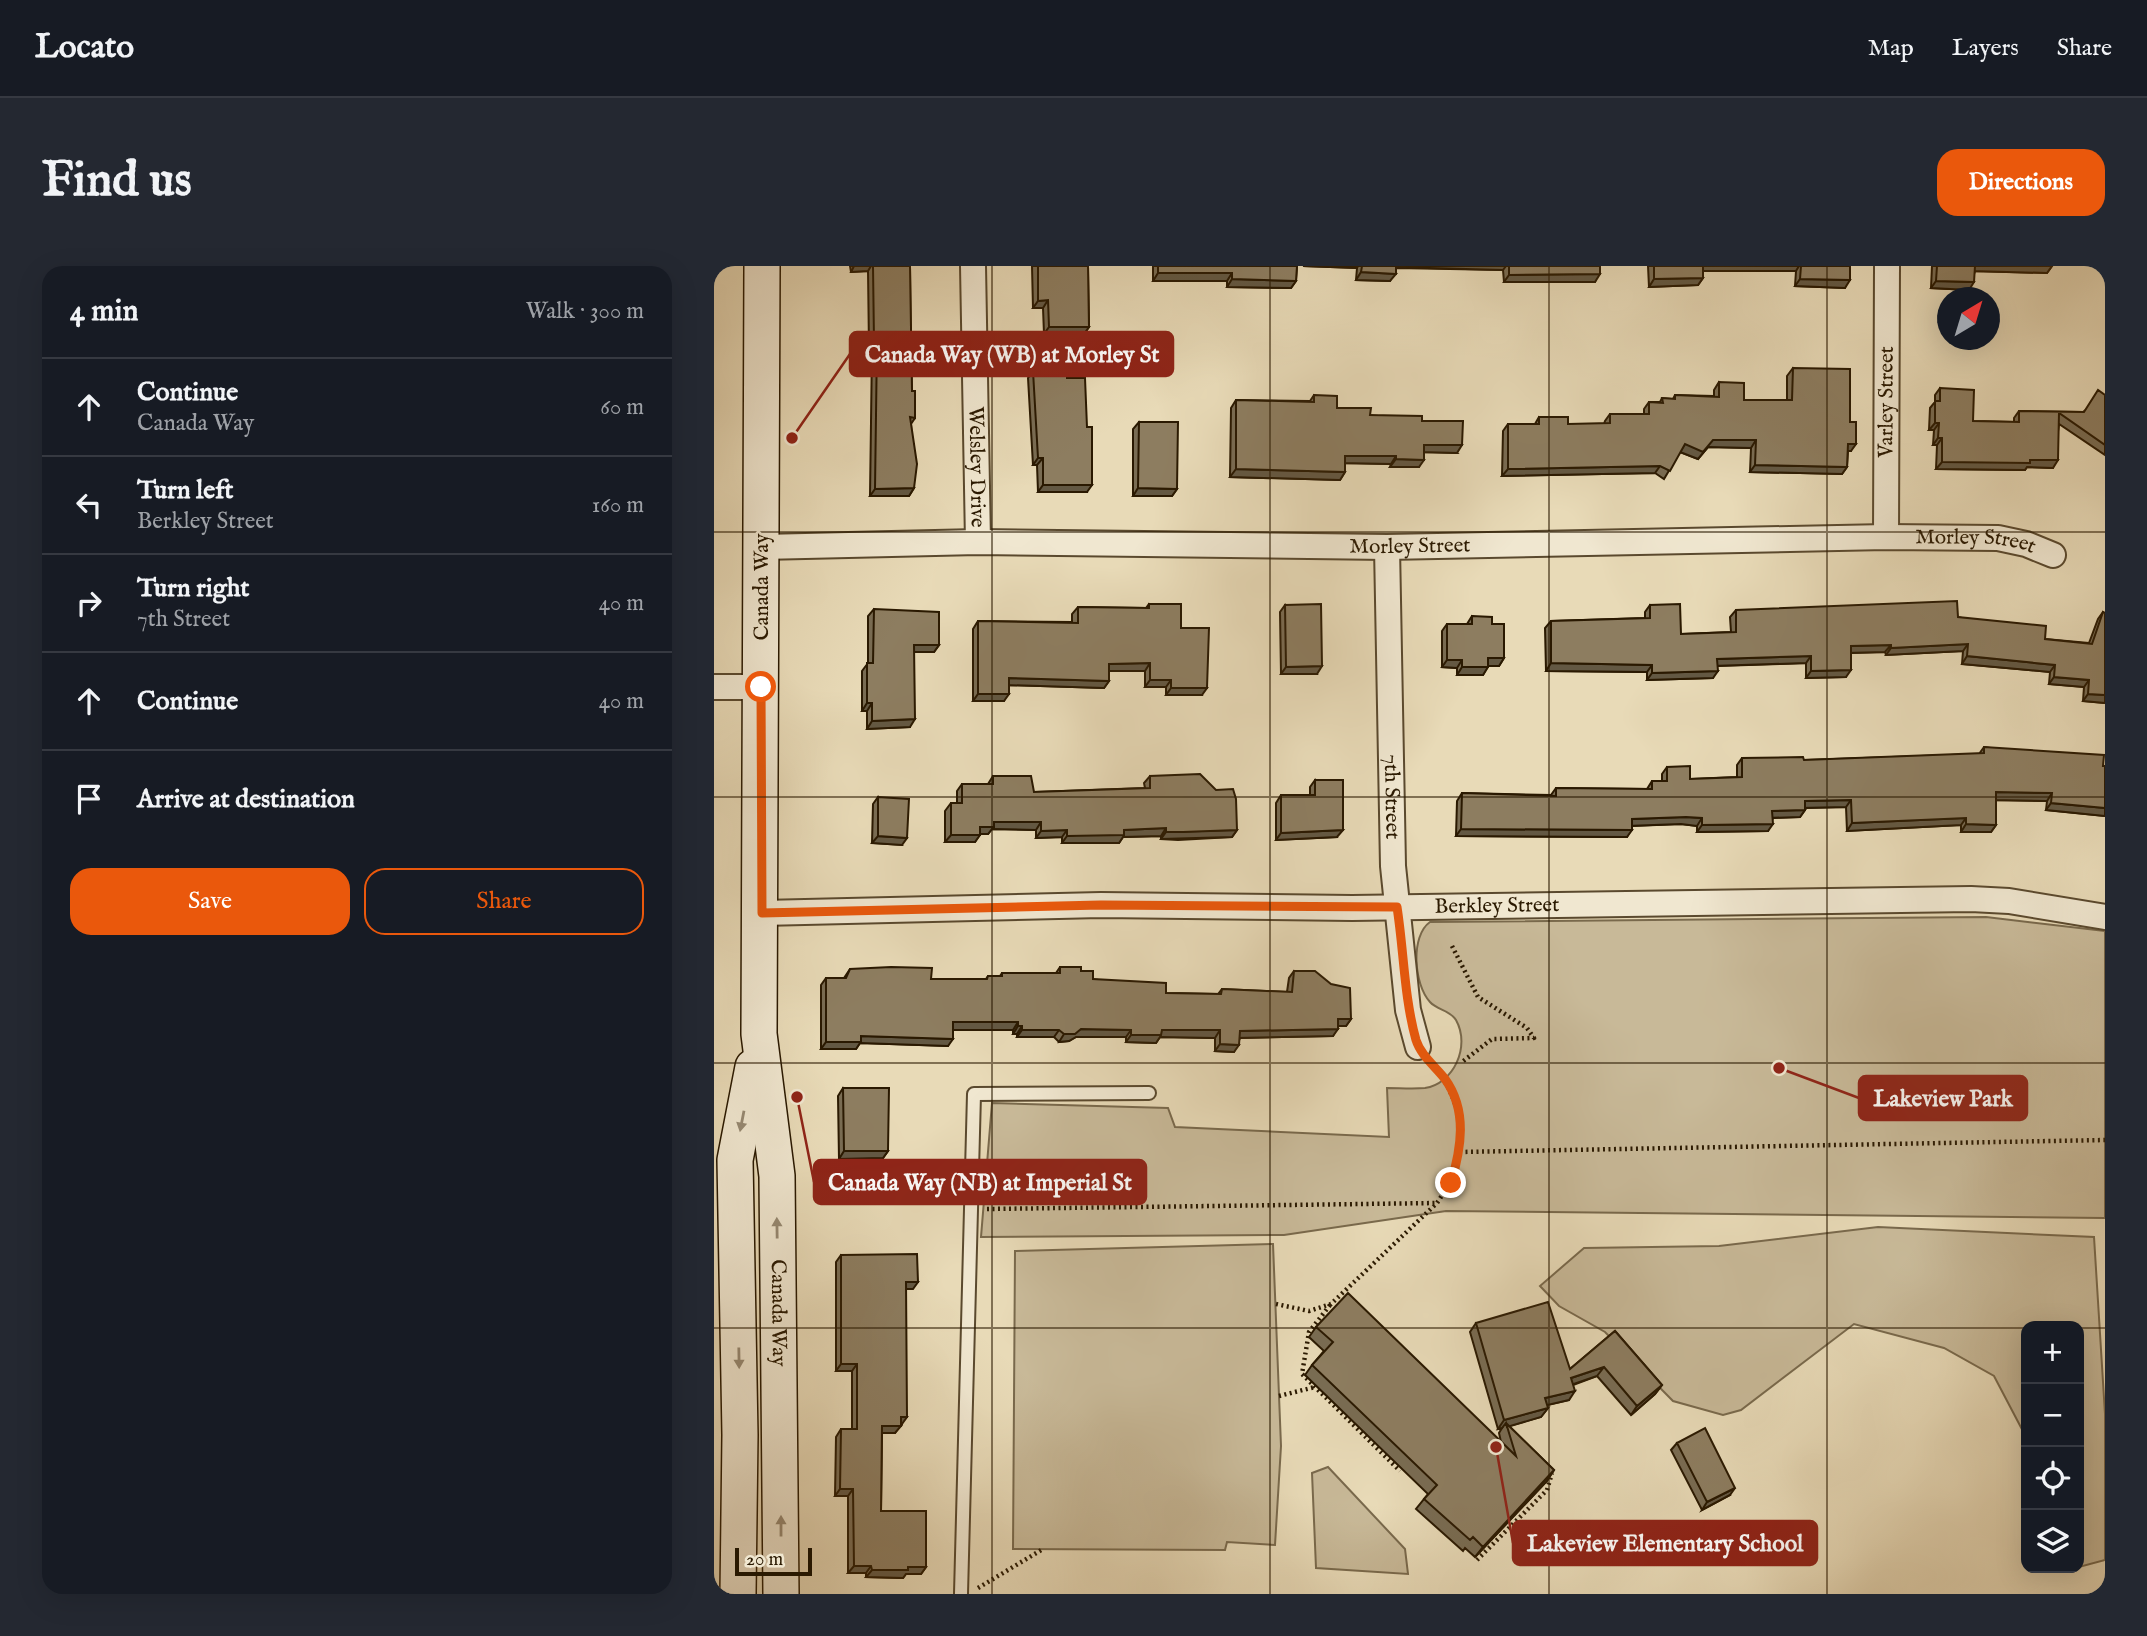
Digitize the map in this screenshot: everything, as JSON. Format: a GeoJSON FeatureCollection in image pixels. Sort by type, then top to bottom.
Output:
{"type":"FeatureCollection","features":[{"type":"Feature","properties":{"kind":"main road","name":"Canada Way"},"geometry":{"type":"LineString","coordinates":[[762,266],[762,913],[759,1034],[776,1177],[781,1594]]}},
{"type":"Feature","properties":{"kind":"main road","name":"Canada Way"},"geometry":{"type":"LineString","coordinates":[[738,1594],[727,1395],[737,1271],[735,1160],[759,1034]]}},
{"type":"Feature","properties":{"kind":"main road"},"geometry":{"type":"LineString","coordinates":[[714,1330],[737,1271]]}},
{"type":"Feature","properties":{"kind":"main road"},"geometry":{"type":"LineString","coordinates":[[727,1395],[780,1394]]}},
{"type":"Feature","properties":{"kind":"street","name":"Welsley Drive"},"geometry":{"type":"LineString","coordinates":[[973,266],[978,542]]}},
{"type":"Feature","properties":{"kind":"street","name":"Varley Street"},"geometry":{"type":"LineString","coordinates":[[1886,537],[1887,266]]}},
{"type":"Feature","properties":{"kind":"street","name":"Morley Street"},"geometry":{"type":"LineString","coordinates":[[762,547],[978,542],[1387,547],[1886,537],[1998,538],[2026,544],[2053,555]]}},
{"type":"Feature","properties":{"kind":"street","name":"7th Street"},"geometry":{"type":"LineString","coordinates":[[1387,547],[1397,907],[1408,1010],[1418,1047]]}},
{"type":"Feature","properties":{"kind":"street"},"geometry":{"type":"LineString","coordinates":[[714,687],[761,687]]}},
{"type":"Feature","properties":{"kind":"street","name":"Berkley Street"},"geometry":{"type":"LineString","coordinates":[[762,913],[1101,905],[1397,907],[1971,899],[2009,901],[2105,917]]}},
{"type":"Feature","properties":{"kind":"lane"},"geometry":{"type":"LineString","coordinates":[[961,1594],[974,1210],[974,1094],[1149,1093]]}},
{"type":"Feature","properties":{"kind":"path"},"geometry":{"type":"LineString","coordinates":[[1452,946],[1478,997],[1527,1028],[1534,1038],[1492,1039],[1461,1062]]}},
{"type":"Feature","properties":{"kind":"path"},"geometry":{"type":"LineString","coordinates":[[1401,1471],[1302,1374],[1309,1332],[1331,1304],[1437,1203],[1451,1183],[1460,1152],[1462,1123],[1447,1082],[1418,1047]]}},
{"type":"Feature","properties":{"kind":"path"},"geometry":{"type":"LineString","coordinates":[[1460,1152],[2105,1140]]}},
{"type":"Feature","properties":{"kind":"path"},"geometry":{"type":"LineString","coordinates":[[974,1210],[1437,1203]]}},
{"type":"Feature","properties":{"kind":"path"},"geometry":{"type":"LineString","coordinates":[[1276,1304],[1309,1311],[1331,1304]]}},
{"type":"Feature","properties":{"kind":"path"},"geometry":{"type":"LineString","coordinates":[[1279,1396],[1315,1387]]}},
{"type":"Feature","properties":{"kind":"path"},"geometry":{"type":"LineString","coordinates":[[1476,1560],[1547,1490],[1552,1473]]}},
{"type":"Feature","properties":{"kind":"path"},"geometry":{"type":"LineString","coordinates":[[970,1594],[1043,1549]]}},
{"type":"Feature","properties":{"kind":"shaded area"},"geometry":{"type":"Polygon","coordinates":[[[1986,917],[2105,931],[2105,1218],[1446,1211],[1284,1235],[981,1237],[992,1103],[1168,1108],[1175,1127],[1389,1137],[1387,1088],[1425,1088],[1435,1085],[1451,1072],[1460,1052],[1460,1031],[1456,1020],[1430,1002],[1420,984],[1417,949],[1419,938],[1430,922],[1986,917]]]}},
{"type":"Feature","properties":{"kind":"shaded area"},"geometry":{"type":"Polygon","coordinates":[[[1878,1227],[2094,1237],[2105,1414],[2105,1560],[2084,1566],[2084,1321],[2021,1321],[2021,1427],[1994,1376],[1944,1348],[1854,1324],[1741,1410],[1723,1415],[1673,1401],[1605,1332],[1559,1306],[1540,1286],[1584,1248],[1719,1246],[1878,1227]]]}},
{"type":"Feature","properties":{"kind":"shaded area"},"geometry":{"type":"Polygon","coordinates":[[[1273,1244],[1281,1446],[1275,1545],[1227,1542],[1225,1550],[1013,1549],[1015,1251],[1273,1244]]]}},
{"type":"Feature","properties":{"kind":"shaded area"},"geometry":{"type":"Polygon","coordinates":[[[1328,1467],[1405,1549],[1408,1574],[1316,1568],[1312,1473],[1328,1467]]]}},
{"type":"Feature","properties":{"kind":"building"},"geometry":{"type":"Polygon","coordinates":[[[873,266],[910,266],[912,391],[915,391],[915,418],[910,417],[917,464],[914,488],[875,489],[877,341],[874,341],[873,266]]]}},
{"type":"Feature","properties":{"kind":"building"},"geometry":{"type":"Polygon","coordinates":[[[1038,266],[1088,266],[1089,327],[1049,327],[1048,300],[1038,301],[1038,266]]]}},
{"type":"Feature","properties":{"kind":"building"},"geometry":{"type":"Polygon","coordinates":[[[1158,266],[1297,266],[1296,281],[1232,279],[1232,273],[1158,273],[1158,266]]]}},
{"type":"Feature","properties":{"kind":"building"},"geometry":{"type":"Polygon","coordinates":[[[1362,266],[1396,266],[1396,274],[1361,272],[1362,266]]]}},
{"type":"Feature","properties":{"kind":"building"},"geometry":{"type":"Polygon","coordinates":[[[1509,266],[1600,266],[1600,274],[1509,275],[1509,266]]]}},
{"type":"Feature","properties":{"kind":"building"},"geometry":{"type":"Polygon","coordinates":[[[1654,266],[1703,266],[1703,278],[1654,279],[1654,266]]]}},
{"type":"Feature","properties":{"kind":"building"},"geometry":{"type":"Polygon","coordinates":[[[1801,266],[1850,266],[1850,280],[1800,279],[1801,266]]]}},
{"type":"Feature","properties":{"kind":"building"},"geometry":{"type":"Polygon","coordinates":[[[1937,266],[1975,266],[1974,282],[1936,281],[1937,266]]]}},
{"type":"Feature","properties":{"kind":"building"},"geometry":{"type":"Polygon","coordinates":[[[1046,358],[1066,358],[1067,378],[1085,378],[1087,427],[1092,427],[1092,485],[1043,485],[1043,458],[1038,458],[1033,371],[1046,370],[1046,358]]]}},
{"type":"Feature","properties":{"kind":"building"},"geometry":{"type":"Polygon","coordinates":[[[1793,368],[1850,369],[1850,422],[1856,422],[1856,444],[1848,444],[1847,467],[1755,465],[1756,440],[1713,440],[1703,452],[1685,444],[1670,471],[1660,466],[1508,469],[1508,424],[1539,424],[1539,417],[1568,417],[1568,424],[1610,423],[1610,414],[1649,414],[1649,402],[1663,403],[1662,398],[1675,399],[1675,395],[1719,397],[1719,382],[1744,383],[1744,400],[1792,400],[1793,368]]]}},
{"type":"Feature","properties":{"kind":"building"},"geometry":{"type":"Polygon","coordinates":[[[1940,388],[1974,390],[1973,421],[2019,422],[2019,411],[2084,412],[2098,390],[2105,395],[2105,445],[2059,413],[2058,460],[2030,460],[2030,463],[1942,462],[1942,438],[1938,438],[1939,423],[1935,423],[1935,401],[1940,401],[1940,388]]]}},
{"type":"Feature","properties":{"kind":"building"},"geometry":{"type":"Polygon","coordinates":[[[1314,395],[1337,396],[1337,408],[1371,408],[1370,415],[1422,416],[1422,421],[1463,421],[1462,445],[1424,445],[1424,460],[1396,459],[1396,456],[1345,456],[1345,472],[1236,469],[1236,400],[1314,402],[1314,395]]]}},
{"type":"Feature","properties":{"kind":"building"},"geometry":{"type":"Polygon","coordinates":[[[1139,422],[1178,422],[1177,489],[1138,488],[1139,422]]]}},
{"type":"Feature","properties":{"kind":"building"},"geometry":{"type":"Polygon","coordinates":[[[1957,601],[1958,617],[2046,626],[2045,639],[2092,644],[2103,612],[2105,613],[2105,695],[2088,694],[2089,680],[2054,677],[2055,665],[1967,656],[1968,644],[1891,648],[1891,645],[1851,646],[1851,670],[1811,671],[1811,656],[1717,659],[1718,671],[1652,673],[1652,665],[1551,663],[1551,621],[1650,618],[1650,605],[1680,604],[1681,634],[1736,632],[1736,610],[1957,601]]]}},
{"type":"Feature","properties":{"kind":"building"},"geometry":{"type":"Polygon","coordinates":[[[1149,604],[1181,604],[1181,628],[1209,628],[1207,688],[1171,688],[1171,680],[1150,680],[1150,663],[1109,664],[1109,681],[1009,678],[1009,694],[978,694],[978,621],[1078,623],[1078,607],[1149,608],[1149,604]]]}},
{"type":"Feature","properties":{"kind":"building"},"geometry":{"type":"Polygon","coordinates":[[[1321,604],[1322,666],[1286,667],[1285,605],[1321,604]]]}},
{"type":"Feature","properties":{"kind":"building"},"geometry":{"type":"Polygon","coordinates":[[[874,609],[939,612],[939,645],[914,645],[915,719],[872,721],[872,703],[867,703],[867,663],[873,663],[874,609]]]}},
{"type":"Feature","properties":{"kind":"building"},"geometry":{"type":"Polygon","coordinates":[[[1472,616],[1492,617],[1492,624],[1504,624],[1504,658],[1488,658],[1488,667],[1462,667],[1462,660],[1447,660],[1447,624],[1472,624],[1472,616]]]}},
{"type":"Feature","properties":{"kind":"building"},"geometry":{"type":"Polygon","coordinates":[[[1984,747],[2104,755],[2105,808],[2051,803],[2052,793],[1996,792],[1996,825],[1966,824],[1966,818],[1852,823],[1851,800],[1805,801],[1805,810],[1772,811],[1773,824],[1702,825],[1702,818],[1686,817],[1632,819],[1632,830],[1461,829],[1462,793],[1556,796],[1556,788],[1652,789],[1652,781],[1667,781],[1667,767],[1690,766],[1690,779],[1742,777],[1742,758],[1803,757],[1804,760],[1984,753],[1984,747]]]}},
{"type":"Feature","properties":{"kind":"building"},"geometry":{"type":"Polygon","coordinates":[[[1200,774],[1216,790],[1233,789],[1237,830],[1166,832],[1166,828],[1124,830],[1124,835],[1067,836],[1067,830],[1041,831],[1041,822],[994,822],[994,827],[980,827],[980,835],[951,835],[951,803],[962,803],[962,784],[993,784],[993,776],[1031,776],[1034,792],[1150,788],[1150,776],[1200,774]]]}},
{"type":"Feature","properties":{"kind":"building"},"geometry":{"type":"Polygon","coordinates":[[[1315,780],[1343,780],[1343,830],[1281,833],[1281,795],[1315,795],[1315,780]]]}},
{"type":"Feature","properties":{"kind":"building"},"geometry":{"type":"Polygon","coordinates":[[[878,797],[909,799],[907,838],[878,836],[878,797]]]}},
{"type":"Feature","properties":{"kind":"building"},"geometry":{"type":"Polygon","coordinates":[[[1060,967],[1081,967],[1081,971],[1093,971],[1093,979],[1166,983],[1166,993],[1221,994],[1222,989],[1292,992],[1294,971],[1315,971],[1331,984],[1350,988],[1351,1019],[1338,1019],[1338,1029],[1240,1031],[1239,1045],[1220,1044],[1220,1030],[1162,1030],[1161,1035],[1131,1035],[1131,1030],[1081,1029],[1075,1034],[1064,1034],[1059,1030],[1022,1030],[1018,1022],[953,1022],[953,1039],[861,1036],[861,1042],[826,1042],[826,978],[846,978],[850,969],[932,968],[931,979],[987,979],[988,976],[1002,976],[1002,973],[1060,973],[1060,967]]]}},
{"type":"Feature","properties":{"kind":"building"},"geometry":{"type":"Polygon","coordinates":[[[843,1088],[889,1088],[888,1151],[844,1151],[843,1088]]]}},
{"type":"Feature","properties":{"kind":"building"},"geometry":{"type":"Polygon","coordinates":[[[917,1254],[918,1282],[906,1282],[907,1417],[901,1417],[901,1426],[882,1426],[881,1511],[926,1511],[926,1567],[872,1570],[871,1566],[854,1566],[853,1489],[840,1489],[841,1429],[857,1429],[857,1364],[841,1364],[841,1255],[917,1254]]]}},
{"type":"Feature","properties":{"kind":"building"},"geometry":{"type":"Polygon","coordinates":[[[1348,1293],[1516,1456],[1506,1423],[1554,1470],[1483,1547],[1473,1537],[1470,1540],[1424,1499],[1437,1485],[1312,1365],[1333,1342],[1316,1327],[1348,1293]]]}},
{"type":"Feature","properties":{"kind":"building"},"geometry":{"type":"Polygon","coordinates":[[[1548,1302],[1570,1369],[1615,1331],[1662,1385],[1637,1406],[1604,1367],[1571,1378],[1575,1391],[1545,1398],[1548,1408],[1504,1420],[1476,1323],[1548,1302]]]}},
{"type":"Feature","properties":{"kind":"building"},"geometry":{"type":"Polygon","coordinates":[[[1705,1428],[1735,1488],[1707,1502],[1677,1443],[1705,1428]]]}},
{"type":"Feature","properties":{"kind":"place","name":"Canada Way (WB) at Morley St"},"geometry":{"type":"Point","coordinates":[792,438]}},
{"type":"Feature","properties":{"kind":"place","name":"Lakeview Park"},"geometry":{"type":"Point","coordinates":[1779,1068]}},
{"type":"Feature","properties":{"kind":"place","name":"Canada Way (NB) at Imperial St"},"geometry":{"type":"Point","coordinates":[797,1097]}},
{"type":"Feature","properties":{"kind":"place","name":"Lakeview Elementary School"},"geometry":{"type":"Point","coordinates":[1496,1447]}},
{"type":"Feature","properties":{"kind":"route"},"geometry":{"type":"LineString","coordinates":[[761,687],[762,913],[1101,905],[1397,907],[1408,1010],[1418,1047],[1447,1082],[1462,1123],[1460,1152],[1451,1183]]}}]}
